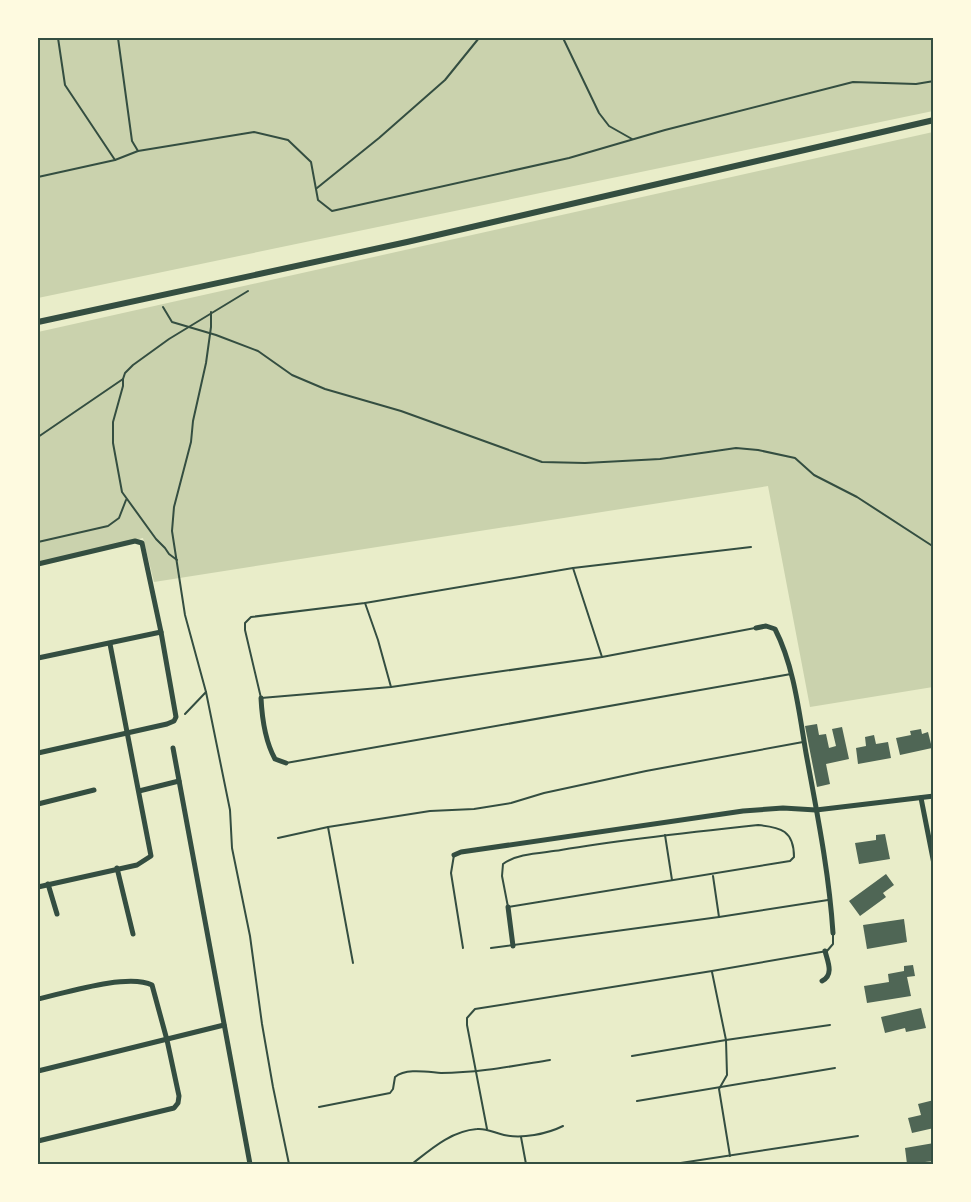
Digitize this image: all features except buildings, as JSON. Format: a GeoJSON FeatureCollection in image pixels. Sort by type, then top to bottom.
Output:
{"type":"FeatureCollection","features":[{"type":"Feature","properties":{"kind":"street"},"geometry":{"type":"LineString","coordinates":[[38,322],[407,242],[933,120]]}},
{"type":"Feature","properties":{"kind":"street"},"geometry":{"type":"LineString","coordinates":[[38,564],[130,542],[140,542],[143,546],[161,632],[176,717],[174,721],[167,724],[38,753]]}},
{"type":"Feature","properties":{"kind":"street"},"geometry":{"type":"LineString","coordinates":[[756,628],[766,626],[775,629],[791,674],[831,900],[832,933]]}},
{"type":"Feature","properties":{"kind":"street"},"geometry":{"type":"LineString","coordinates":[[38,658],[161,632]]}},
{"type":"Feature","properties":{"kind":"street"},"geometry":{"type":"LineString","coordinates":[[38,887],[137,865],[151,856],[110,644]]}},
{"type":"Feature","properties":{"kind":"street"},"geometry":{"type":"LineString","coordinates":[[261,698],[262,714],[272,753],[275,759],[286,763]]}},
{"type":"Feature","properties":{"kind":"street"},"geometry":{"type":"LineString","coordinates":[[173,748],[250,1164]]}},
{"type":"Feature","properties":{"kind":"street"},"geometry":{"type":"LineString","coordinates":[[139,791],[179,781]]}},
{"type":"Feature","properties":{"kind":"street"},"geometry":{"type":"LineString","coordinates":[[38,804],[94,790]]}},
{"type":"Feature","properties":{"kind":"street"},"geometry":{"type":"LineString","coordinates":[[454,855],[473,850],[743,811],[783,808],[816,810],[933,796]]}},
{"type":"Feature","properties":{"kind":"street"},"geometry":{"type":"LineString","coordinates":[[921,798],[933,864]]}},
{"type":"Feature","properties":{"kind":"street"},"geometry":{"type":"LineString","coordinates":[[117,868],[133,934]]}},
{"type":"Feature","properties":{"kind":"street"},"geometry":{"type":"LineString","coordinates":[[48,884],[57,914]]}},
{"type":"Feature","properties":{"kind":"street"},"geometry":{"type":"LineString","coordinates":[[508,907],[513,946]]}},
{"type":"Feature","properties":{"kind":"street"},"geometry":{"type":"LineString","coordinates":[[822,981],[830,974],[825,951]]}},
{"type":"Feature","properties":{"kind":"street"},"geometry":{"type":"LineString","coordinates":[[38,999],[121,981],[145,982],[152,985],[179,1089],[177,1106],[38,1141]]}},
{"type":"Feature","properties":{"kind":"street"},"geometry":{"type":"LineString","coordinates":[[38,1071],[224,1025]]}},
{"type":"Feature","properties":{"kind":"lane"},"geometry":{"type":"LineString","coordinates":[[751,547],[573,568],[365,603],[251,617],[245,623],[245,630],[261,698],[391,687],[602,657],[756,628]]}},
{"type":"Feature","properties":{"kind":"lane"},"geometry":{"type":"LineString","coordinates":[[573,568],[602,657]]}},
{"type":"Feature","properties":{"kind":"lane"},"geometry":{"type":"LineString","coordinates":[[365,603],[391,687]]}},
{"type":"Feature","properties":{"kind":"lane"},"geometry":{"type":"LineString","coordinates":[[286,763],[791,674]]}},
{"type":"Feature","properties":{"kind":"lane"},"geometry":{"type":"LineString","coordinates":[[278,838],[328,827],[430,811],[474,809],[502,804],[646,771],[804,742]]}},
{"type":"Feature","properties":{"kind":"lane"},"geometry":{"type":"LineString","coordinates":[[758,825],[779,828],[791,838],[794,857],[790,861],[713,875],[508,907],[502,876],[503,864],[507,861],[532,855],[665,835],[758,825]]}},
{"type":"Feature","properties":{"kind":"lane"},"geometry":{"type":"LineString","coordinates":[[328,827],[353,963]]}},
{"type":"Feature","properties":{"kind":"lane"},"geometry":{"type":"LineString","coordinates":[[665,835],[672,881]]}},
{"type":"Feature","properties":{"kind":"lane"},"geometry":{"type":"LineString","coordinates":[[454,855],[451,873],[463,948]]}},
{"type":"Feature","properties":{"kind":"lane"},"geometry":{"type":"LineString","coordinates":[[713,875],[719,917]]}},
{"type":"Feature","properties":{"kind":"lane"},"geometry":{"type":"LineString","coordinates":[[490,948],[831,900]]}},
{"type":"Feature","properties":{"kind":"lane"},"geometry":{"type":"LineString","coordinates":[[487,1129],[475,1073],[467,1018],[475,1009],[825,951],[832,944],[832,933]]}},
{"type":"Feature","properties":{"kind":"lane"},"geometry":{"type":"LineString","coordinates":[[712,971],[726,1040],[727,1075],[718,1089],[730,1156]]}},
{"type":"Feature","properties":{"kind":"lane"},"geometry":{"type":"LineString","coordinates":[[632,1056],[830,1025]]}},
{"type":"Feature","properties":{"kind":"lane"},"geometry":{"type":"LineString","coordinates":[[319,1107],[390,1093],[393,1089],[394,1077],[398,1074],[475,1073],[550,1060]]}},
{"type":"Feature","properties":{"kind":"lane"},"geometry":{"type":"LineString","coordinates":[[637,1101],[835,1068]]}},
{"type":"Feature","properties":{"kind":"lane"},"geometry":{"type":"LineString","coordinates":[[412,1164],[450,1137],[472,1130],[487,1129],[506,1136],[521,1137],[563,1126]]}},
{"type":"Feature","properties":{"kind":"lane"},"geometry":{"type":"LineString","coordinates":[[674,1164],[858,1136]]}},
{"type":"Feature","properties":{"kind":"lane"},"geometry":{"type":"LineString","coordinates":[[521,1137],[526,1164]]}},
{"type":"Feature","properties":{"kind":"path"},"geometry":{"type":"LineString","coordinates":[[58,38],[65,85],[115,160]]}},
{"type":"Feature","properties":{"kind":"path"},"geometry":{"type":"LineString","coordinates":[[118,38],[132,141],[138,151]]}},
{"type":"Feature","properties":{"kind":"path"},"geometry":{"type":"LineString","coordinates":[[316,189],[380,138],[445,80],[479,38]]}},
{"type":"Feature","properties":{"kind":"path"},"geometry":{"type":"LineString","coordinates":[[563,38],[599,113],[609,126],[632,140]]}},
{"type":"Feature","properties":{"kind":"path"},"geometry":{"type":"LineString","coordinates":[[38,177],[115,160],[138,151],[254,132],[288,140],[311,162],[318,200],[332,211],[569,158],[853,82],[916,84],[933,81]]}},
{"type":"Feature","properties":{"kind":"path"},"geometry":{"type":"LineString","coordinates":[[177,560],[156,539],[127,499],[120,483],[113,443],[113,422],[123,379],[125,373],[133,365],[189,326],[248,291]]}},
{"type":"Feature","properties":{"kind":"path"},"geometry":{"type":"LineString","coordinates":[[163,307],[172,322],[258,351],[292,375],[326,389],[401,411],[542,462],[585,463],[660,459],[736,448],[795,458],[814,475],[857,497],[933,547]]}},
{"type":"Feature","properties":{"kind":"path"},"geometry":{"type":"LineString","coordinates":[[211,312],[206,363],[193,421],[191,442],[174,507],[172,531],[185,615],[206,692],[230,810],[232,848],[250,936],[262,1024],[289,1164]]}},
{"type":"Feature","properties":{"kind":"path"},"geometry":{"type":"LineString","coordinates":[[38,437],[123,379]]}},
{"type":"Feature","properties":{"kind":"path"},"geometry":{"type":"LineString","coordinates":[[38,542],[108,526],[119,518],[127,499]]}},
{"type":"Feature","properties":{"kind":"path"},"geometry":{"type":"LineString","coordinates":[[176,717],[184,714],[206,692]]}},
{"type":"Feature","properties":{"kind":"green space"},"geometry":{"type":"Polygon","coordinates":[[[38,38],[933,38],[933,111],[38,298],[38,38]]]}},
{"type":"Feature","properties":{"kind":"green space"},"geometry":{"type":"Polygon","coordinates":[[[933,132],[933,687],[810,707],[768,486],[154,582],[143,538],[38,563],[38,332],[933,132]]]}}]}
